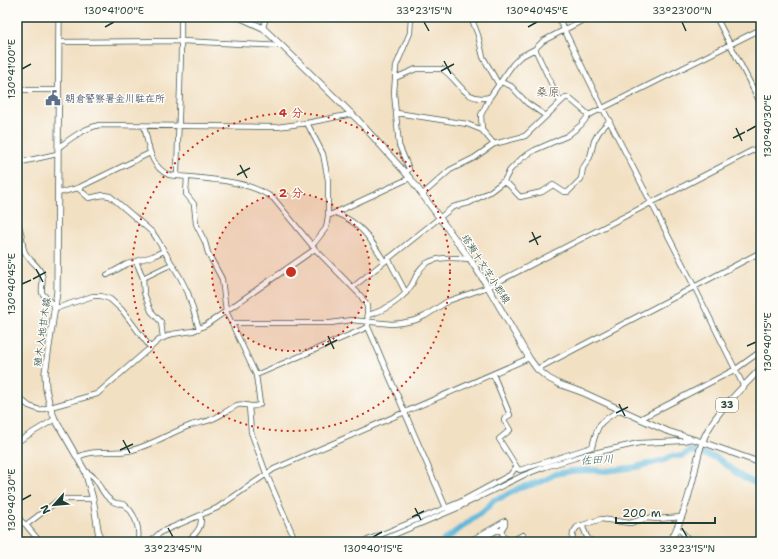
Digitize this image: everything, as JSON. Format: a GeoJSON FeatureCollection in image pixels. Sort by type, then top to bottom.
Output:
{"type":"FeatureCollection","features":[{"type":"Feature","properties":{"kind":"main road","name":"殖木入地甘木線"},"geometry":{"type":"LineString","coordinates":[[59,17],[57,292],[45,373],[46,389],[50,407],[55,419],[85,471],[93,499],[100,542]]}},
{"type":"Feature","properties":{"kind":"main road","name":"塔瀬十文字小郡線"},"geometry":{"type":"LineString","coordinates":[[239,17],[263,28],[352,114],[408,176],[423,194],[470,259],[537,369],[548,378],[559,384],[584,393],[667,431],[701,444],[761,463]]}},
{"type":"Feature","properties":{"kind":"main road","name":"33"},"geometry":{"type":"LineString","coordinates":[[670,542],[682,517],[693,481],[701,444],[710,426],[761,368]]}},
{"type":"Feature","properties":{"kind":"street"},"geometry":{"type":"LineString","coordinates":[[177,176],[182,41],[181,17]]}},
{"type":"Feature","properties":{"kind":"street"},"geometry":{"type":"LineString","coordinates":[[263,28],[266,17]]}},
{"type":"Feature","properties":{"kind":"street"},"geometry":{"type":"LineString","coordinates":[[328,216],[408,176],[408,169],[399,145],[394,93],[396,66],[410,33],[411,17]]}},
{"type":"Feature","properties":{"kind":"street"},"geometry":{"type":"LineString","coordinates":[[471,17],[478,36],[483,57],[500,83],[511,86],[527,103],[546,116]]}},
{"type":"Feature","properties":{"kind":"street"},"geometry":{"type":"LineString","coordinates":[[558,17],[744,387]]}},
{"type":"Feature","properties":{"kind":"street"},"geometry":{"type":"LineString","coordinates":[[482,130],[481,115],[490,97],[515,62],[535,49],[543,41],[589,17]]}},
{"type":"Feature","properties":{"kind":"street"},"geometry":{"type":"LineString","coordinates":[[716,17],[761,104]]}},
{"type":"Feature","properties":{"kind":"street"},"geometry":{"type":"LineString","coordinates":[[353,287],[439,217],[453,207],[465,205],[476,200],[502,182],[522,158],[541,147],[567,136],[589,115],[761,29]]}},
{"type":"Feature","properties":{"kind":"street"},"geometry":{"type":"LineString","coordinates":[[59,42],[182,41],[282,46]]}},
{"type":"Feature","properties":{"kind":"street"},"geometry":{"type":"LineString","coordinates":[[535,49],[560,102]]}},
{"type":"Feature","properties":{"kind":"street"},"geometry":{"type":"LineString","coordinates":[[395,78],[416,69],[442,69],[462,90],[468,94],[480,98],[490,97]]}},
{"type":"Feature","properties":{"kind":"street"},"geometry":{"type":"LineString","coordinates":[[17,90],[58,90]]}},
{"type":"Feature","properties":{"kind":"street"},"geometry":{"type":"LineString","coordinates":[[423,194],[450,170],[474,158],[494,144],[525,136],[566,97],[589,115]]}},
{"type":"Feature","properties":{"kind":"street"},"geometry":{"type":"LineString","coordinates":[[397,113],[467,124],[482,130],[494,144]]}},
{"type":"Feature","properties":{"kind":"street"},"geometry":{"type":"LineString","coordinates":[[58,148],[89,127],[99,125],[254,128],[277,127],[352,114]]}},
{"type":"Feature","properties":{"kind":"street"},"geometry":{"type":"LineString","coordinates":[[502,182],[508,185],[520,197],[542,192],[553,185],[564,192],[568,192],[581,179],[583,168],[590,157],[594,141],[599,132],[610,120]]}},
{"type":"Feature","properties":{"kind":"street"},"geometry":{"type":"LineString","coordinates":[[17,396],[29,406],[40,410],[97,394],[150,347],[163,338],[172,334],[199,329],[313,248],[325,231],[328,216],[328,180],[323,154],[307,123]]}},
{"type":"Feature","properties":{"kind":"street"},"geometry":{"type":"LineString","coordinates":[[144,126],[150,153],[162,172],[169,175],[237,183],[260,190],[274,199],[313,248],[353,287],[365,302],[368,315],[368,327],[446,508]]}},
{"type":"Feature","properties":{"kind":"street"},"geometry":{"type":"LineString","coordinates":[[232,323],[331,323],[351,320],[392,324],[416,320],[432,312],[448,301],[488,287],[761,146]]}},
{"type":"Feature","properties":{"kind":"street"},"geometry":{"type":"LineString","coordinates":[[58,194],[76,187],[78,188],[150,153]]}},
{"type":"Feature","properties":{"kind":"street"},"geometry":{"type":"LineString","coordinates":[[17,162],[57,154]]}},
{"type":"Feature","properties":{"kind":"street"},"geometry":{"type":"LineString","coordinates":[[78,457],[92,452],[124,452],[133,450],[189,426],[216,418],[238,405],[258,406],[260,404],[256,375],[226,311],[222,279],[208,253],[205,242],[196,224],[194,204],[186,194],[187,177]]}},
{"type":"Feature","properties":{"kind":"street"},"geometry":{"type":"LineString","coordinates":[[78,188],[89,198],[103,195],[110,196],[153,233],[188,294],[199,329]]}},
{"type":"Feature","properties":{"kind":"street"},"geometry":{"type":"LineString","coordinates":[[336,213],[350,219],[360,227],[386,260],[406,293]]}},
{"type":"Feature","properties":{"kind":"street"},"geometry":{"type":"LineString","coordinates":[[17,223],[21,230],[24,250],[39,268],[43,277],[42,293],[54,308],[93,296],[101,296],[110,299],[122,310],[150,347]]}},
{"type":"Feature","properties":{"kind":"street"},"geometry":{"type":"LineString","coordinates":[[107,275],[127,264],[164,251]]}},
{"type":"Feature","properties":{"kind":"street"},"geometry":{"type":"LineString","coordinates":[[537,369],[761,252]]}},
{"type":"Feature","properties":{"kind":"street"},"geometry":{"type":"LineString","coordinates":[[368,315],[381,311],[401,298],[412,284],[420,269],[428,262],[453,258],[470,259]]}},
{"type":"Feature","properties":{"kind":"street"},"geometry":{"type":"LineString","coordinates":[[136,261],[144,278],[144,293],[151,311],[160,320],[163,338]]}},
{"type":"Feature","properties":{"kind":"street"},"geometry":{"type":"LineString","coordinates":[[144,278],[172,264]]}},
{"type":"Feature","properties":{"kind":"street"},"geometry":{"type":"LineString","coordinates":[[256,375],[368,327]]}},
{"type":"Feature","properties":{"kind":"street"},"geometry":{"type":"LineString","coordinates":[[640,419],[736,369],[761,351]]}},
{"type":"Feature","properties":{"kind":"street"},"geometry":{"type":"LineString","coordinates":[[150,542],[162,532],[223,504],[266,473],[529,358]]}},
{"type":"Feature","properties":{"kind":"street"},"geometry":{"type":"LineString","coordinates":[[493,374],[510,415],[504,420],[510,430],[499,439],[516,467],[520,470],[592,447],[594,436],[602,420],[620,410]]}},
{"type":"Feature","properties":{"kind":"street"},"geometry":{"type":"LineString","coordinates":[[249,406],[251,432],[266,473],[296,542]]}},
{"type":"Feature","properties":{"kind":"street"},"geometry":{"type":"LineString","coordinates":[[17,442],[55,419]]}},
{"type":"Feature","properties":{"kind":"street"},"geometry":{"type":"LineString","coordinates":[[377,542],[450,512],[524,475],[545,467],[585,454],[639,443],[684,441],[691,439]]}},
{"type":"Feature","properties":{"kind":"street"},"geometry":{"type":"LineString","coordinates":[[364,542],[446,508],[510,475],[516,467]]}},
{"type":"Feature","properties":{"kind":"street"},"geometry":{"type":"LineString","coordinates":[[85,471],[92,474],[97,479],[101,489],[112,501],[126,505],[134,516],[138,529],[138,538],[142,542]]}},
{"type":"Feature","properties":{"kind":"street"},"geometry":{"type":"LineString","coordinates":[[26,525],[60,499],[93,499]]}},
{"type":"Feature","properties":{"kind":"street"},"geometry":{"type":"LineString","coordinates":[[446,508],[463,506]]}},
{"type":"Feature","properties":{"kind":"street"},"geometry":{"type":"LineString","coordinates":[[17,514],[23,524],[26,525],[40,542]]}},
{"type":"Feature","properties":{"kind":"street"},"geometry":{"type":"LineString","coordinates":[[187,542],[197,533],[201,525],[202,522],[200,515]]}},
{"type":"Feature","properties":{"kind":"street"},"geometry":{"type":"LineString","coordinates":[[572,542],[574,529],[601,519],[630,523],[643,519],[682,517]]}},
{"type":"Feature","properties":{"kind":"street"},"geometry":{"type":"LineString","coordinates":[[468,542],[505,521],[506,524],[501,531]]}},
{"type":"Feature","properties":{"kind":"street"},"geometry":{"type":"LineString","coordinates":[[582,525],[587,537],[592,542]]}},
{"type":"Feature","properties":{"kind":"street"},"geometry":{"type":"LineString","coordinates":[[676,528],[680,530],[691,542]]}},
{"type":"Feature","properties":{"kind":"street"},"geometry":{"type":"LineString","coordinates":[[474,542],[498,530],[501,531]]}},
{"type":"Feature","properties":{"kind":"street"},"geometry":{"type":"LineString","coordinates":[[501,531],[508,542],[523,535],[523,542]]}},
{"type":"Feature","properties":{"kind":"waterway","name":"佐田川"},"geometry":{"type":"LineString","coordinates":[[442,542],[486,509],[494,500],[519,488],[543,481],[555,474],[572,471],[605,471],[636,467],[664,460],[672,456],[682,456],[690,451],[717,458],[742,477],[761,486]]}},
{"type":"Feature","properties":{"kind":"place","name":"朝倉警察署金川駐在所"},"geometry":{"type":"Point","coordinates":[53,98]}},
{"type":"Feature","properties":{"kind":"district","name":"桑原"},"geometry":{"type":"Point","coordinates":[548,92]}}]}
